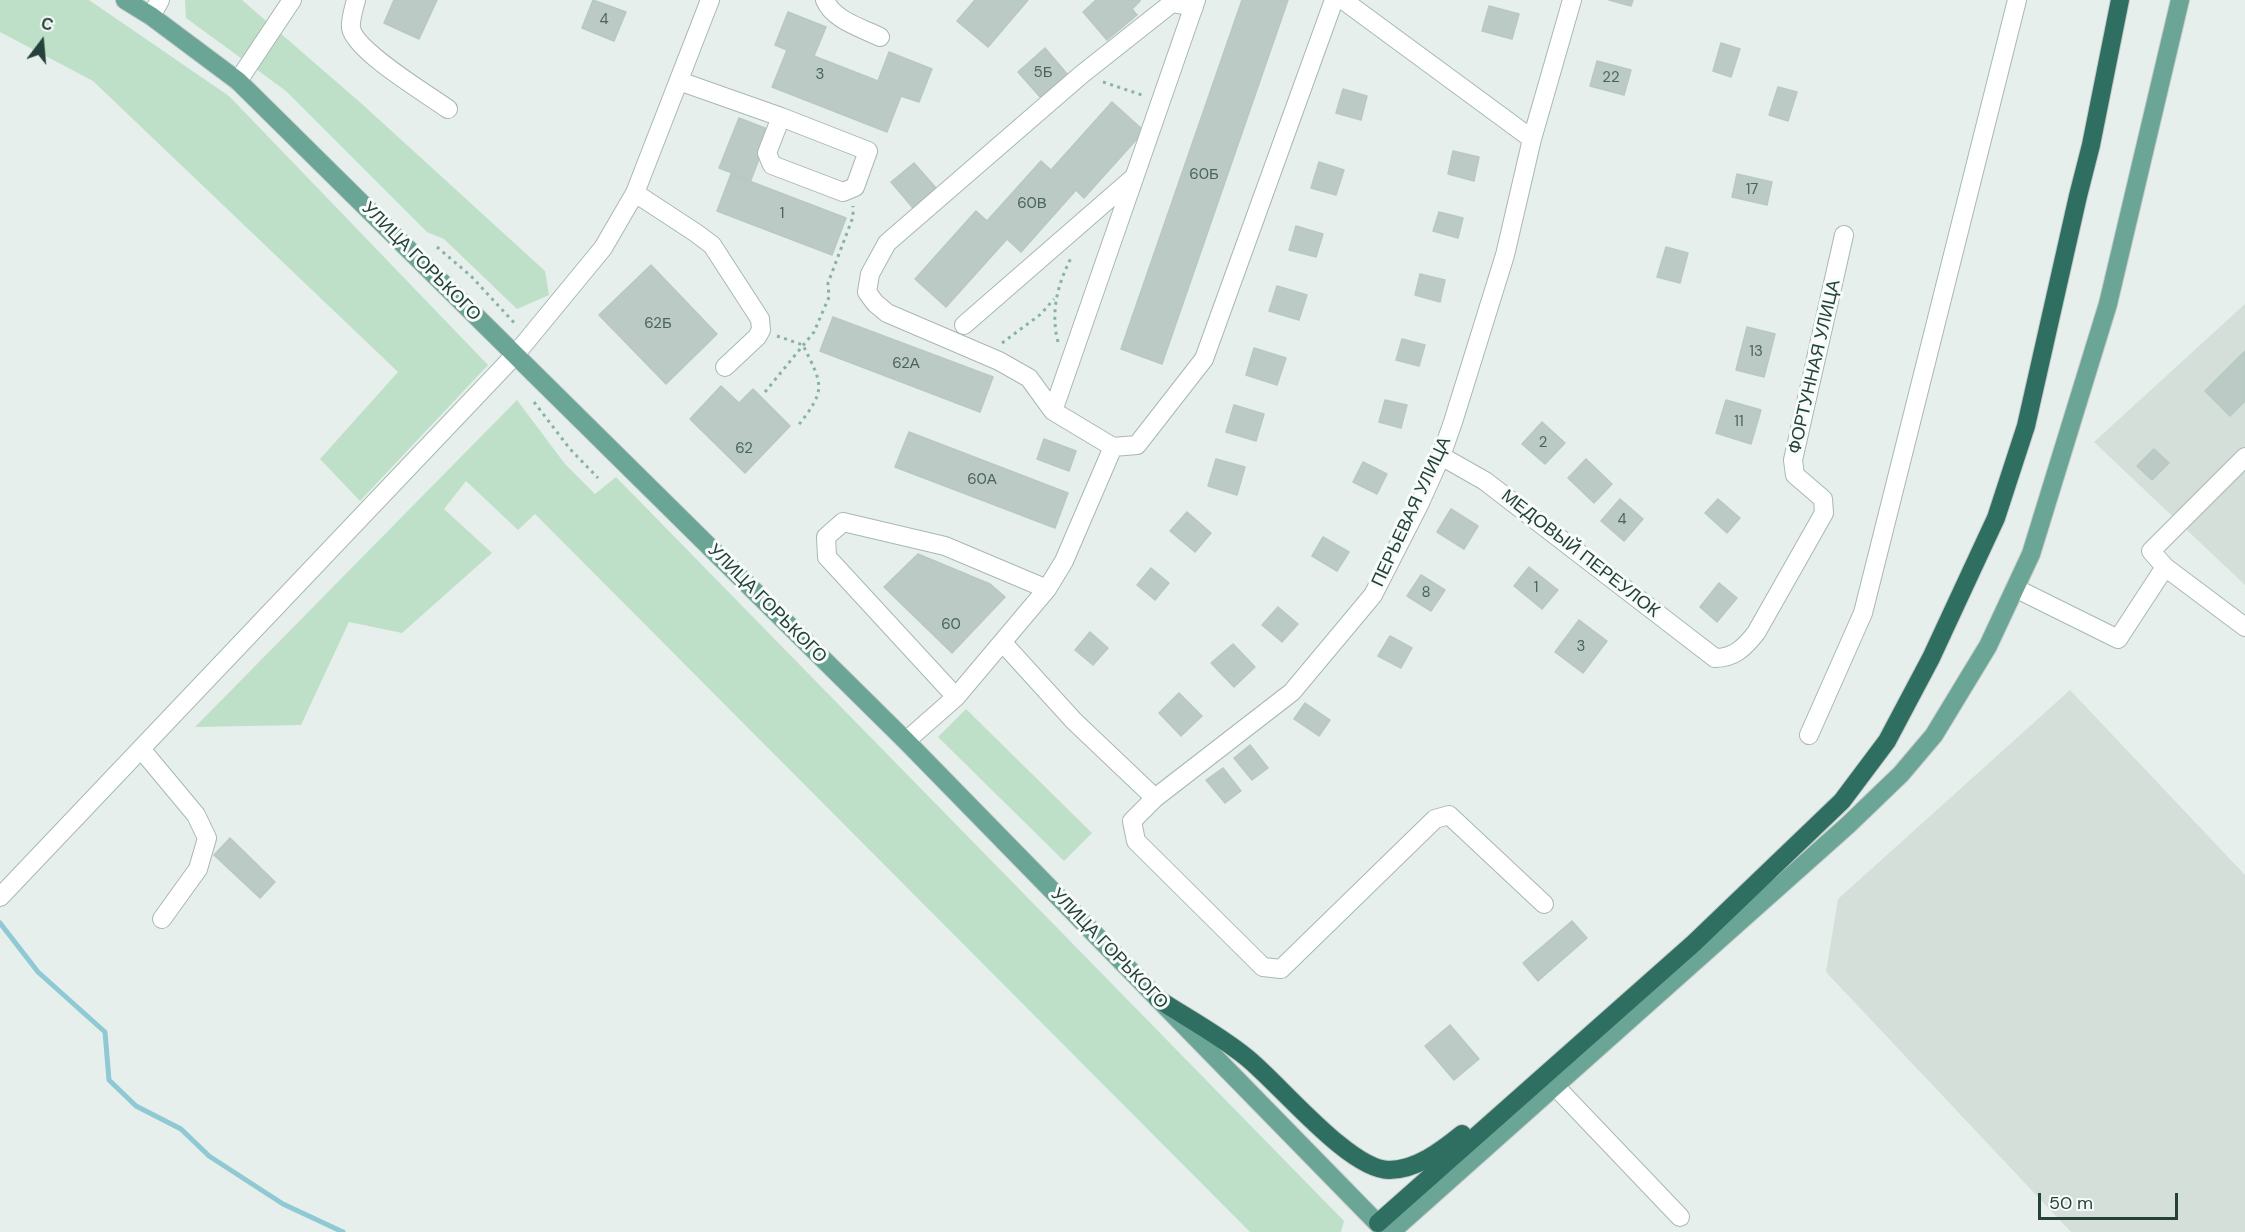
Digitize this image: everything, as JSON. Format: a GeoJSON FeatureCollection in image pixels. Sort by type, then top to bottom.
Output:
{"type":"FeatureCollection","features":[{"type":"Feature","properties":{"kind":"highway"},"geometry":{"type":"LineString","coordinates":[[1381,1230],[1611,1016],[1694,943],[1842,801],[1887,741],[1931,658],[1996,518],[2026,426],[2091,145],[2120,0]]}},
{"type":"Feature","properties":{"kind":"highway"},"geometry":{"type":"LineString","coordinates":[[1158,999],[1246,1057],[1349,1153],[1371,1166],[1387,1170],[1406,1168],[1426,1160],[1449,1145],[1576,1038],[1611,1016]]}},
{"type":"Feature","properties":{"kind":"main road","name":"УЛИЦА ГОРЬКОГО"},"geometry":{"type":"LineString","coordinates":[[125,0],[155,8],[238,81],[906,741],[1381,1230]]}},
{"type":"Feature","properties":{"kind":"main road"},"geometry":{"type":"LineString","coordinates":[[1381,1230],[1555,1086],[1848,825],[1901,774],[1934,735],[1988,646],[2031,554],[2108,304],[2180,0]]}},
{"type":"Feature","properties":{"kind":"street"},"geometry":{"type":"LineString","coordinates":[[238,81],[292,0]]}},
{"type":"Feature","properties":{"kind":"street"},"geometry":{"type":"LineString","coordinates":[[356,0],[351,27],[354,37],[369,53],[448,109]]}},
{"type":"Feature","properties":{"kind":"street"},"geometry":{"type":"LineString","coordinates":[[1,896],[529,340],[603,248],[635,194],[710,0]]}},
{"type":"Feature","properties":{"kind":"street"},"geometry":{"type":"LineString","coordinates":[[825,0],[829,9],[842,18],[880,37]]}},
{"type":"Feature","properties":{"kind":"street"},"geometry":{"type":"LineString","coordinates":[[1053,411],[1195,4],[1172,3],[1081,75],[887,243],[870,274],[867,292],[887,313],[999,361],[1029,378],[1053,411],[1113,447],[1137,445],[1204,359],[1334,0]]}},
{"type":"Feature","properties":{"kind":"street"},"geometry":{"type":"LineString","coordinates":[[1343,0],[1532,139]]}},
{"type":"Feature","properties":{"kind":"street","name":"ПЕРЬЕВАЯ УЛИЦА"},"geometry":{"type":"LineString","coordinates":[[1544,903],[1449,815],[1435,819],[1281,969],[1263,967],[1136,842],[1132,821],[1155,798],[1292,692],[1372,595],[1442,456],[1504,255],[1532,139],[1572,0]]}},
{"type":"Feature","properties":{"kind":"street"},"geometry":{"type":"LineString","coordinates":[[1809,735],[1863,613],[2017,0]]}},
{"type":"Feature","properties":{"kind":"street"},"geometry":{"type":"LineString","coordinates":[[680,81],[781,117],[868,151],[855,187],[843,192],[772,165],[767,153],[781,117]]}},
{"type":"Feature","properties":{"kind":"street"},"geometry":{"type":"LineString","coordinates":[[964,325],[1133,178]]}},
{"type":"Feature","properties":{"kind":"street"},"geometry":{"type":"LineString","coordinates":[[635,194],[712,245],[760,319],[762,330],[757,337],[725,367]]}},
{"type":"Feature","properties":{"kind":"street","name":"ФОРТУННАЯ УЛИЦА"},"geometry":{"type":"LineString","coordinates":[[1715,658],[1729,658],[1748,644],[1824,513],[1823,499],[1795,475],[1793,460],[1844,235]]}},
{"type":"Feature","properties":{"kind":"street"},"geometry":{"type":"LineString","coordinates":[[906,741],[956,697],[1047,589],[1064,561],[1113,447]]}},
{"type":"Feature","properties":{"kind":"street","name":"МЕДОВЫЙ ПЕРЕУЛОК"},"geometry":{"type":"LineString","coordinates":[[1442,456],[1485,481],[1715,658]]}},
{"type":"Feature","properties":{"kind":"street"},"geometry":{"type":"LineString","coordinates":[[2245,457],[2151,551],[2165,567],[2245,627]]}},
{"type":"Feature","properties":{"kind":"street"},"geometry":{"type":"LineString","coordinates":[[956,697],[827,557],[826,537],[843,522],[945,546],[1047,589]]}},
{"type":"Feature","properties":{"kind":"street"},"geometry":{"type":"LineString","coordinates":[[2015,588],[2118,639],[2165,567]]}},
{"type":"Feature","properties":{"kind":"street"},"geometry":{"type":"LineString","coordinates":[[1003,643],[1074,721],[1155,798]]}},
{"type":"Feature","properties":{"kind":"street"},"geometry":{"type":"LineString","coordinates":[[141,749],[195,815],[207,838],[198,869],[162,919]]}},
{"type":"Feature","properties":{"kind":"street"},"geometry":{"type":"LineString","coordinates":[[1555,1086],[1680,1217]]}},
{"type":"Feature","properties":{"kind":"path"},"geometry":{"type":"LineString","coordinates":[[1081,75],[1160,101]]}},
{"type":"Feature","properties":{"kind":"path"},"geometry":{"type":"LineString","coordinates":[[765,392],[814,332],[829,297],[828,283],[853,217],[854,208],[849,189]]}},
{"type":"Feature","properties":{"kind":"path"},"geometry":{"type":"LineString","coordinates":[[437,247],[471,276],[529,340]]}},
{"type":"Feature","properties":{"kind":"path"},"geometry":{"type":"LineString","coordinates":[[1067,369],[1055,332],[1056,298],[1060,282],[1075,250]]}},
{"type":"Feature","properties":{"kind":"path"},"geometry":{"type":"LineString","coordinates":[[984,355],[1025,326],[1056,298]]}},
{"type":"Feature","properties":{"kind":"path"},"geometry":{"type":"LineString","coordinates":[[762,330],[803,345],[818,377],[820,391],[810,410],[797,427]]}},
{"type":"Feature","properties":{"kind":"path"},"geometry":{"type":"LineString","coordinates":[[528,393],[570,449],[598,477]]}},
{"type":"Feature","properties":{"kind":"shaded area"},"geometry":{"type":"Polygon","coordinates":[[[2245,304],[2245,585],[2094,442],[2245,304]]]}},
{"type":"Feature","properties":{"kind":"shaded area"},"geometry":{"type":"Polygon","coordinates":[[[2070,690],[2245,875],[2245,1232],[2071,1232],[1826,972],[1838,899],[2070,690]]]}},
{"type":"Feature","properties":{"kind":"green space"},"geometry":{"type":"Polygon","coordinates":[[[0,0],[89,0],[229,96],[488,365],[360,501],[320,459],[398,372],[93,81],[0,32],[0,0]]]}},
{"type":"Feature","properties":{"kind":"green space"},"geometry":{"type":"Polygon","coordinates":[[[185,0],[242,0],[362,104],[545,271],[549,295],[517,309],[444,239],[427,232],[286,91],[186,18],[185,0]]]}},
{"type":"Feature","properties":{"kind":"green space"},"geometry":{"type":"Polygon","coordinates":[[[517,400],[565,464],[595,494],[616,477],[1344,1221],[1341,1232],[1250,1232],[535,514],[518,530],[466,481],[444,509],[492,553],[402,633],[349,622],[301,725],[195,727],[517,400]]]}},
{"type":"Feature","properties":{"kind":"green space"},"geometry":{"type":"Polygon","coordinates":[[[966,709],[1092,833],[1064,861],[938,737],[966,709]]]}},
{"type":"Feature","properties":{"kind":"building"},"geometry":{"type":"Polygon","coordinates":[[[394,0],[437,0],[419,39],[384,23],[394,0]]]}},
{"type":"Feature","properties":{"kind":"building"},"geometry":{"type":"Polygon","coordinates":[[[593,0],[626,12],[614,41],[582,28],[593,0]]]}},
{"type":"Feature","properties":{"kind":"building"},"geometry":{"type":"Polygon","coordinates":[[[975,0],[1028,0],[988,47],[957,21],[975,0]]]}},
{"type":"Feature","properties":{"kind":"building"},"geometry":{"type":"Polygon","coordinates":[[[1096,0],[1140,1],[1132,9],[1137,15],[1107,40],[1083,12],[1096,0]]]}},
{"type":"Feature","properties":{"kind":"building"},"geometry":{"type":"Polygon","coordinates":[[[1242,0],[1288,0],[1162,364],[1121,349],[1242,0]]]}},
{"type":"Feature","properties":{"kind":"building"},"geometry":{"type":"Polygon","coordinates":[[[1609,0],[1633,0],[1631,6],[1609,0]]]}},
{"type":"Feature","properties":{"kind":"building"},"geometry":{"type":"Polygon","coordinates":[[[1489,6],[1519,14],[1512,39],[1482,31],[1489,6]]]}},
{"type":"Feature","properties":{"kind":"building"},"geometry":{"type":"Polygon","coordinates":[[[788,12],[826,27],[814,56],[878,81],[889,52],[932,69],[919,102],[901,96],[887,132],[772,87],[787,50],[775,45],[788,12]]]}},
{"type":"Feature","properties":{"kind":"building"},"geometry":{"type":"Polygon","coordinates":[[[1721,43],[1740,49],[1731,77],[1713,71],[1721,43]]]}},
{"type":"Feature","properties":{"kind":"building"},"geometry":{"type":"Polygon","coordinates":[[[1045,48],[1068,75],[1041,98],[1018,72],[1045,48]]]}},
{"type":"Feature","properties":{"kind":"building"},"geometry":{"type":"Polygon","coordinates":[[[1597,61],[1631,70],[1624,95],[1590,86],[1597,61]]]}},
{"type":"Feature","properties":{"kind":"building"},"geometry":{"type":"Polygon","coordinates":[[[1778,87],[1797,92],[1788,121],[1769,115],[1778,87]]]}},
{"type":"Feature","properties":{"kind":"building"},"geometry":{"type":"Polygon","coordinates":[[[1343,89],[1367,96],[1361,120],[1336,113],[1343,89]]]}},
{"type":"Feature","properties":{"kind":"building"},"geometry":{"type":"Polygon","coordinates":[[[1112,102],[1144,131],[1084,198],[1076,190],[1021,252],[1007,239],[946,307],[915,279],[976,211],[987,221],[1041,161],[1051,170],[1112,102]]]}},
{"type":"Feature","properties":{"kind":"building"},"geometry":{"type":"Polygon","coordinates":[[[739,118],[770,130],[751,180],[719,168],[739,118]]]}},
{"type":"Feature","properties":{"kind":"building"},"geometry":{"type":"Polygon","coordinates":[[[1453,151],[1479,157],[1474,181],[1448,174],[1453,151]]]}},
{"type":"Feature","properties":{"kind":"building"},"geometry":{"type":"Polygon","coordinates":[[[1319,162],[1344,170],[1336,195],[1311,188],[1319,162]]]}},
{"type":"Feature","properties":{"kind":"building"},"geometry":{"type":"Polygon","coordinates":[[[914,163],[936,188],[913,208],[891,182],[914,163]]]}},
{"type":"Feature","properties":{"kind":"building"},"geometry":{"type":"Polygon","coordinates":[[[731,174],[846,218],[832,255],[717,211],[731,174]]]}},
{"type":"Feature","properties":{"kind":"building"},"geometry":{"type":"Polygon","coordinates":[[[1737,174],[1772,182],[1767,205],[1732,197],[1737,174]]]}},
{"type":"Feature","properties":{"kind":"building"},"geometry":{"type":"Polygon","coordinates":[[[1439,212],[1463,218],[1458,238],[1433,231],[1439,212]]]}},
{"type":"Feature","properties":{"kind":"building"},"geometry":{"type":"Polygon","coordinates":[[[1296,226],[1323,234],[1316,257],[1289,250],[1296,226]]]}},
{"type":"Feature","properties":{"kind":"building"},"geometry":{"type":"Polygon","coordinates":[[[1666,247],[1688,253],[1680,283],[1657,277],[1666,247]]]}},
{"type":"Feature","properties":{"kind":"building"},"geometry":{"type":"Polygon","coordinates":[[[651,265],[717,334],[666,384],[599,315],[651,265]]]}},
{"type":"Feature","properties":{"kind":"building"},"geometry":{"type":"Polygon","coordinates":[[[1420,274],[1445,280],[1440,302],[1415,295],[1420,274]]]}},
{"type":"Feature","properties":{"kind":"building"},"geometry":{"type":"Polygon","coordinates":[[[1277,286],[1307,295],[1299,320],[1269,311],[1277,286]]]}},
{"type":"Feature","properties":{"kind":"building"},"geometry":{"type":"Polygon","coordinates":[[[833,317],[993,377],[980,412],[820,351],[833,317]]]}},
{"type":"Feature","properties":{"kind":"building"},"geometry":{"type":"Polygon","coordinates":[[[1747,327],[1775,334],[1764,377],[1736,370],[1747,327]]]}},
{"type":"Feature","properties":{"kind":"building"},"geometry":{"type":"Polygon","coordinates":[[[1402,339],[1425,345],[1419,366],[1396,360],[1402,339]]]}},
{"type":"Feature","properties":{"kind":"building"},"geometry":{"type":"Polygon","coordinates":[[[1254,348],[1286,358],[1277,385],[1246,375],[1254,348]]]}},
{"type":"Feature","properties":{"kind":"building"},"geometry":{"type":"Polygon","coordinates":[[[2245,351],[2245,401],[2230,416],[2205,391],[2245,351]]]}},
{"type":"Feature","properties":{"kind":"building"},"geometry":{"type":"Polygon","coordinates":[[[721,386],[739,403],[753,389],[790,426],[745,473],[690,419],[721,386]]]}},
{"type":"Feature","properties":{"kind":"building"},"geometry":{"type":"Polygon","coordinates":[[[1385,400],[1407,405],[1401,428],[1379,422],[1385,400]]]}},
{"type":"Feature","properties":{"kind":"building"},"geometry":{"type":"Polygon","coordinates":[[[1726,400],[1761,410],[1751,444],[1716,433],[1726,400]]]}},
{"type":"Feature","properties":{"kind":"building"},"geometry":{"type":"Polygon","coordinates":[[[1234,405],[1264,414],[1256,441],[1226,432],[1234,405]]]}},
{"type":"Feature","properties":{"kind":"building"},"geometry":{"type":"Polygon","coordinates":[[[1542,422],[1565,443],[1545,464],[1522,444],[1542,422]]]}},
{"type":"Feature","properties":{"kind":"building"},"geometry":{"type":"Polygon","coordinates":[[[909,432],[1068,493],[1055,528],[895,467],[909,432]]]}},
{"type":"Feature","properties":{"kind":"building"},"geometry":{"type":"Polygon","coordinates":[[[1044,439],[1076,451],[1069,471],[1037,459],[1044,439]]]}},
{"type":"Feature","properties":{"kind":"building"},"geometry":{"type":"Polygon","coordinates":[[[2154,449],[2169,463],[2152,480],[2137,466],[2154,449]]]}},
{"type":"Feature","properties":{"kind":"building"},"geometry":{"type":"Polygon","coordinates":[[[1216,459],[1245,467],[1237,495],[1208,486],[1216,459]]]}},
{"type":"Feature","properties":{"kind":"building"},"geometry":{"type":"Polygon","coordinates":[[[1586,459],[1612,484],[1594,503],[1568,478],[1586,459]]]}},
{"type":"Feature","properties":{"kind":"building"},"geometry":{"type":"Polygon","coordinates":[[[1363,462],[1387,474],[1377,494],[1353,482],[1363,462]]]}},
{"type":"Feature","properties":{"kind":"building"},"geometry":{"type":"Polygon","coordinates":[[[1620,499],[1643,519],[1624,541],[1601,521],[1620,499]]]}},
{"type":"Feature","properties":{"kind":"building"},"geometry":{"type":"Polygon","coordinates":[[[1718,499],[1740,518],[1727,533],[1705,513],[1718,499]]]}},
{"type":"Feature","properties":{"kind":"building"},"geometry":{"type":"Polygon","coordinates":[[[1451,509],[1478,526],[1464,549],[1437,532],[1451,509]]]}},
{"type":"Feature","properties":{"kind":"building"},"geometry":{"type":"Polygon","coordinates":[[[1187,512],[1211,533],[1195,552],[1170,531],[1187,512]]]}},
{"type":"Feature","properties":{"kind":"building"},"geometry":{"type":"Polygon","coordinates":[[[1323,537],[1349,552],[1337,571],[1312,556],[1323,537]]]}},
{"type":"Feature","properties":{"kind":"building"},"geometry":{"type":"Polygon","coordinates":[[[918,554],[990,584],[1005,597],[952,653],[884,587],[918,554]]]}},
{"type":"Feature","properties":{"kind":"building"},"geometry":{"type":"Polygon","coordinates":[[[1529,567],[1558,590],[1542,609],[1514,586],[1529,567]]]}},
{"type":"Feature","properties":{"kind":"building"},"geometry":{"type":"Polygon","coordinates":[[[1151,568],[1169,583],[1155,600],[1137,585],[1151,568]]]}},
{"type":"Feature","properties":{"kind":"building"},"geometry":{"type":"Polygon","coordinates":[[[1421,575],[1445,590],[1431,611],[1407,596],[1421,575]]]}},
{"type":"Feature","properties":{"kind":"building"},"geometry":{"type":"Polygon","coordinates":[[[1719,583],[1737,598],[1717,622],[1700,607],[1719,583]]]}},
{"type":"Feature","properties":{"kind":"building"},"geometry":{"type":"Polygon","coordinates":[[[1278,607],[1298,624],[1282,642],[1262,625],[1278,607]]]}},
{"type":"Feature","properties":{"kind":"building"},"geometry":{"type":"Polygon","coordinates":[[[1579,620],[1607,641],[1583,673],[1555,652],[1579,620]]]}},
{"type":"Feature","properties":{"kind":"building"},"geometry":{"type":"Polygon","coordinates":[[[1090,632],[1108,648],[1093,665],[1075,650],[1090,632]]]}},
{"type":"Feature","properties":{"kind":"building"},"geometry":{"type":"Polygon","coordinates":[[[1390,636],[1412,648],[1401,668],[1378,656],[1390,636]]]}},
{"type":"Feature","properties":{"kind":"building"},"geometry":{"type":"Polygon","coordinates":[[[1233,644],[1255,667],[1234,687],[1211,663],[1233,644]]]}},
{"type":"Feature","properties":{"kind":"building"},"geometry":{"type":"Polygon","coordinates":[[[1179,693],[1202,716],[1181,736],[1159,713],[1179,693]]]}},
{"type":"Feature","properties":{"kind":"building"},"geometry":{"type":"Polygon","coordinates":[[[1305,703],[1330,720],[1319,736],[1294,719],[1305,703]]]}},
{"type":"Feature","properties":{"kind":"building"},"geometry":{"type":"Polygon","coordinates":[[[1250,745],[1268,768],[1252,780],[1234,758],[1250,745]]]}},
{"type":"Feature","properties":{"kind":"building"},"geometry":{"type":"Polygon","coordinates":[[[1223,768],[1241,791],[1225,803],[1206,780],[1223,768]]]}},
{"type":"Feature","properties":{"kind":"building"},"geometry":{"type":"Polygon","coordinates":[[[230,838],[275,882],[260,898],[214,855],[230,838]]]}},
{"type":"Feature","properties":{"kind":"building"},"geometry":{"type":"Polygon","coordinates":[[[1572,921],[1587,938],[1538,981],[1523,963],[1572,921]]]}},
{"type":"Feature","properties":{"kind":"building"},"geometry":{"type":"Polygon","coordinates":[[[1450,1025],[1479,1059],[1454,1080],[1425,1046],[1450,1025]]]}},
{"type":"Feature","properties":{"kind":"waterway"},"geometry":{"type":"LineString","coordinates":[[0,923],[38,972],[105,1032],[109,1080],[136,1106],[181,1129],[209,1156],[283,1204],[343,1232]]}}]}
